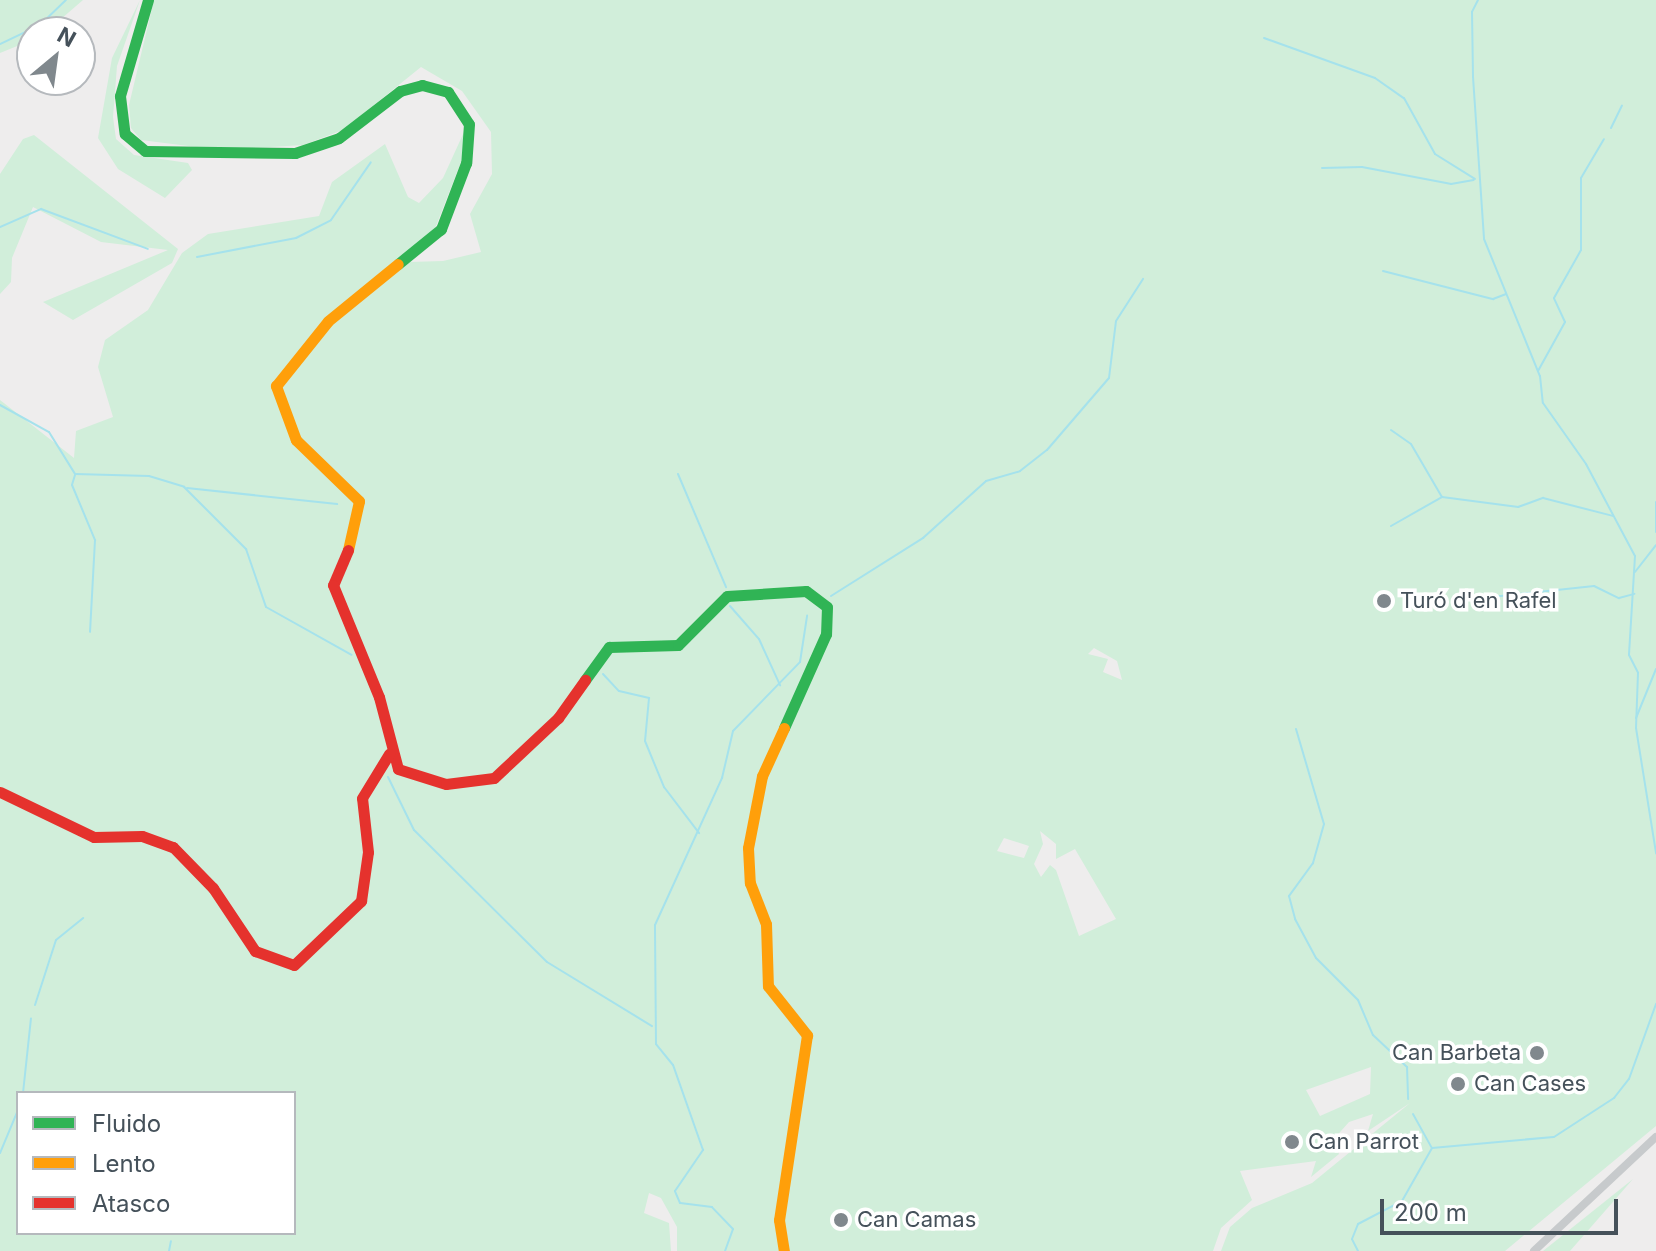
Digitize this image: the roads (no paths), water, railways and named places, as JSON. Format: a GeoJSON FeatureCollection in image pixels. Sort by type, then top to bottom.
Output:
{"type":"FeatureCollection","features":[{"type":"Feature","properties":{"kind":"street"},"geometry":{"type":"LineString","coordinates":[[148,0],[120,96],[125,134],[145,151],[295,153],[339,138],[415,86],[448,92],[469,124],[466,163],[441,229],[350,300],[276,386],[296,440],[359,501],[359,522],[333,585],[379,697],[389,754],[398,769],[430,782],[494,778],[532,747],[616,643],[678,645],[727,596],[806,591],[823,601],[826,634],[762,776],[748,848],[750,883],[766,924],[768,986],[807,1035],[779,1220],[784,1251]]}},
{"type":"Feature","properties":{"kind":"street"},"geometry":{"type":"LineString","coordinates":[[0,792],[94,837],[142,836],[173,847],[213,888],[255,951],[294,965],[361,901],[368,852],[362,798],[389,754]]}},
{"type":"Feature","properties":{"kind":"street"},"geometry":{"type":"LineString","coordinates":[[1534,1251],[1656,1137]]}},
{"type":"Feature","properties":{"kind":"waterway"},"geometry":{"type":"LineString","coordinates":[[0,44],[40,25],[66,0]]}},
{"type":"Feature","properties":{"kind":"waterway"},"geometry":{"type":"LineString","coordinates":[[1478,0],[1472,12],[1473,77],[1484,239],[1540,376],[1543,403],[1586,464],[1635,556],[1629,655],[1638,673],[1636,728],[1656,853]]}},
{"type":"Feature","properties":{"kind":"waterway"},"geometry":{"type":"LineString","coordinates":[[1264,38],[1375,78],[1404,98],[1435,154],[1475,179]]}},
{"type":"Feature","properties":{"kind":"waterway"},"geometry":{"type":"LineString","coordinates":[[1611,128],[1622,105]]}},
{"type":"Feature","properties":{"kind":"waterway"},"geometry":{"type":"LineString","coordinates":[[1538,371],[1565,322],[1554,298],[1581,250],[1581,178],[1604,139]]}},
{"type":"Feature","properties":{"kind":"waterway"},"geometry":{"type":"LineString","coordinates":[[197,257],[296,238],[331,220],[371,162]]}},
{"type":"Feature","properties":{"kind":"waterway"},"geometry":{"type":"LineString","coordinates":[[1322,168],[1362,167],[1451,184],[1474,180]]}},
{"type":"Feature","properties":{"kind":"waterway"},"geometry":{"type":"LineString","coordinates":[[0,227],[41,209],[148,249]]}},
{"type":"Feature","properties":{"kind":"waterway"},"geometry":{"type":"LineString","coordinates":[[1383,271],[1493,299],[1506,294]]}},
{"type":"Feature","properties":{"kind":"waterway"},"geometry":{"type":"LineString","coordinates":[[831,596],[923,538],[986,481],[1020,471],[1047,450],[1109,378],[1116,321],[1143,279]]}},
{"type":"Feature","properties":{"kind":"waterway"},"geometry":{"type":"LineString","coordinates":[[0,405],[49,432],[75,474],[149,476],[184,487],[246,549],[266,607],[352,655]]}},
{"type":"Feature","properties":{"kind":"waterway"},"geometry":{"type":"LineString","coordinates":[[1391,430],[1411,444],[1442,497]]}},
{"type":"Feature","properties":{"kind":"waterway"},"geometry":{"type":"LineString","coordinates":[[678,474],[726,587]]}},
{"type":"Feature","properties":{"kind":"waterway"},"geometry":{"type":"LineString","coordinates":[[75,475],[72,485],[95,540],[90,632]]}},
{"type":"Feature","properties":{"kind":"waterway"},"geometry":{"type":"LineString","coordinates":[[187,488],[337,504]]}},
{"type":"Feature","properties":{"kind":"waterway"},"geometry":{"type":"LineString","coordinates":[[1391,526],[1442,497],[1518,507],[1543,498],[1613,516]]}},
{"type":"Feature","properties":{"kind":"waterway"},"geometry":{"type":"LineString","coordinates":[[1656,502],[1656,532]]}},
{"type":"Feature","properties":{"kind":"waterway"},"geometry":{"type":"LineString","coordinates":[[1635,572],[1656,545]]}},
{"type":"Feature","properties":{"kind":"waterway"},"geometry":{"type":"LineString","coordinates":[[1454,601],[1594,586],[1619,598],[1634,594]]}},
{"type":"Feature","properties":{"kind":"waterway"},"geometry":{"type":"LineString","coordinates":[[730,606],[759,639],[780,685]]}},
{"type":"Feature","properties":{"kind":"waterway"},"geometry":{"type":"LineString","coordinates":[[725,1251],[733,1229],[712,1207],[680,1203],[675,1191],[703,1150],[673,1065],[656,1044],[655,925],[722,778],[733,731],[800,662],[807,616]]}},
{"type":"Feature","properties":{"kind":"waterway"},"geometry":{"type":"LineString","coordinates":[[1636,718],[1656,669]]}},
{"type":"Feature","properties":{"kind":"waterway"},"geometry":{"type":"LineString","coordinates":[[603,674],[619,691],[649,698],[645,741],[664,787],[699,833]]}},
{"type":"Feature","properties":{"kind":"waterway"},"geometry":{"type":"LineString","coordinates":[[1296,729],[1324,824],[1313,863],[1289,896],[1295,919],[1316,958],[1358,1000],[1373,1035],[1407,1067],[1408,1099]]}},
{"type":"Feature","properties":{"kind":"waterway"},"geometry":{"type":"LineString","coordinates":[[388,777],[414,830],[547,962],[652,1026]]}},
{"type":"Feature","properties":{"kind":"waterway"},"geometry":{"type":"LineString","coordinates":[[35,1005],[56,940],[83,918]]}},
{"type":"Feature","properties":{"kind":"waterway"},"geometry":{"type":"LineString","coordinates":[[1358,1251],[1352,1239],[1358,1224],[1402,1201],[1432,1148],[1554,1137],[1614,1098],[1629,1079],[1656,1004]]}},
{"type":"Feature","properties":{"kind":"waterway"},"geometry":{"type":"LineString","coordinates":[[23,1091],[31,1018]]}},
{"type":"Feature","properties":{"kind":"waterway"},"geometry":{"type":"LineString","coordinates":[[1413,1114],[1432,1148]]}},
{"type":"Feature","properties":{"kind":"waterway"},"geometry":{"type":"LineString","coordinates":[[0,1153],[16,1115]]}},
{"type":"Feature","properties":{"kind":"waterway"},"geometry":{"type":"LineString","coordinates":[[169,1251],[171,1241]]}},
{"type":"Feature","properties":{"kind":"place","name":"Turó d'en Rafel"},"geometry":{"type":"Point","coordinates":[1384,601]}},
{"type":"Feature","properties":{"kind":"place","name":"Can Barbeta"},"geometry":{"type":"Point","coordinates":[1537,1053]}},
{"type":"Feature","properties":{"kind":"place","name":"Can Cases"},"geometry":{"type":"Point","coordinates":[1458,1084]}},
{"type":"Feature","properties":{"kind":"place","name":"Can Parrot"},"geometry":{"type":"Point","coordinates":[1292,1142]}},
{"type":"Feature","properties":{"kind":"place","name":"Can Camas"},"geometry":{"type":"Point","coordinates":[841,1220]}}]}
